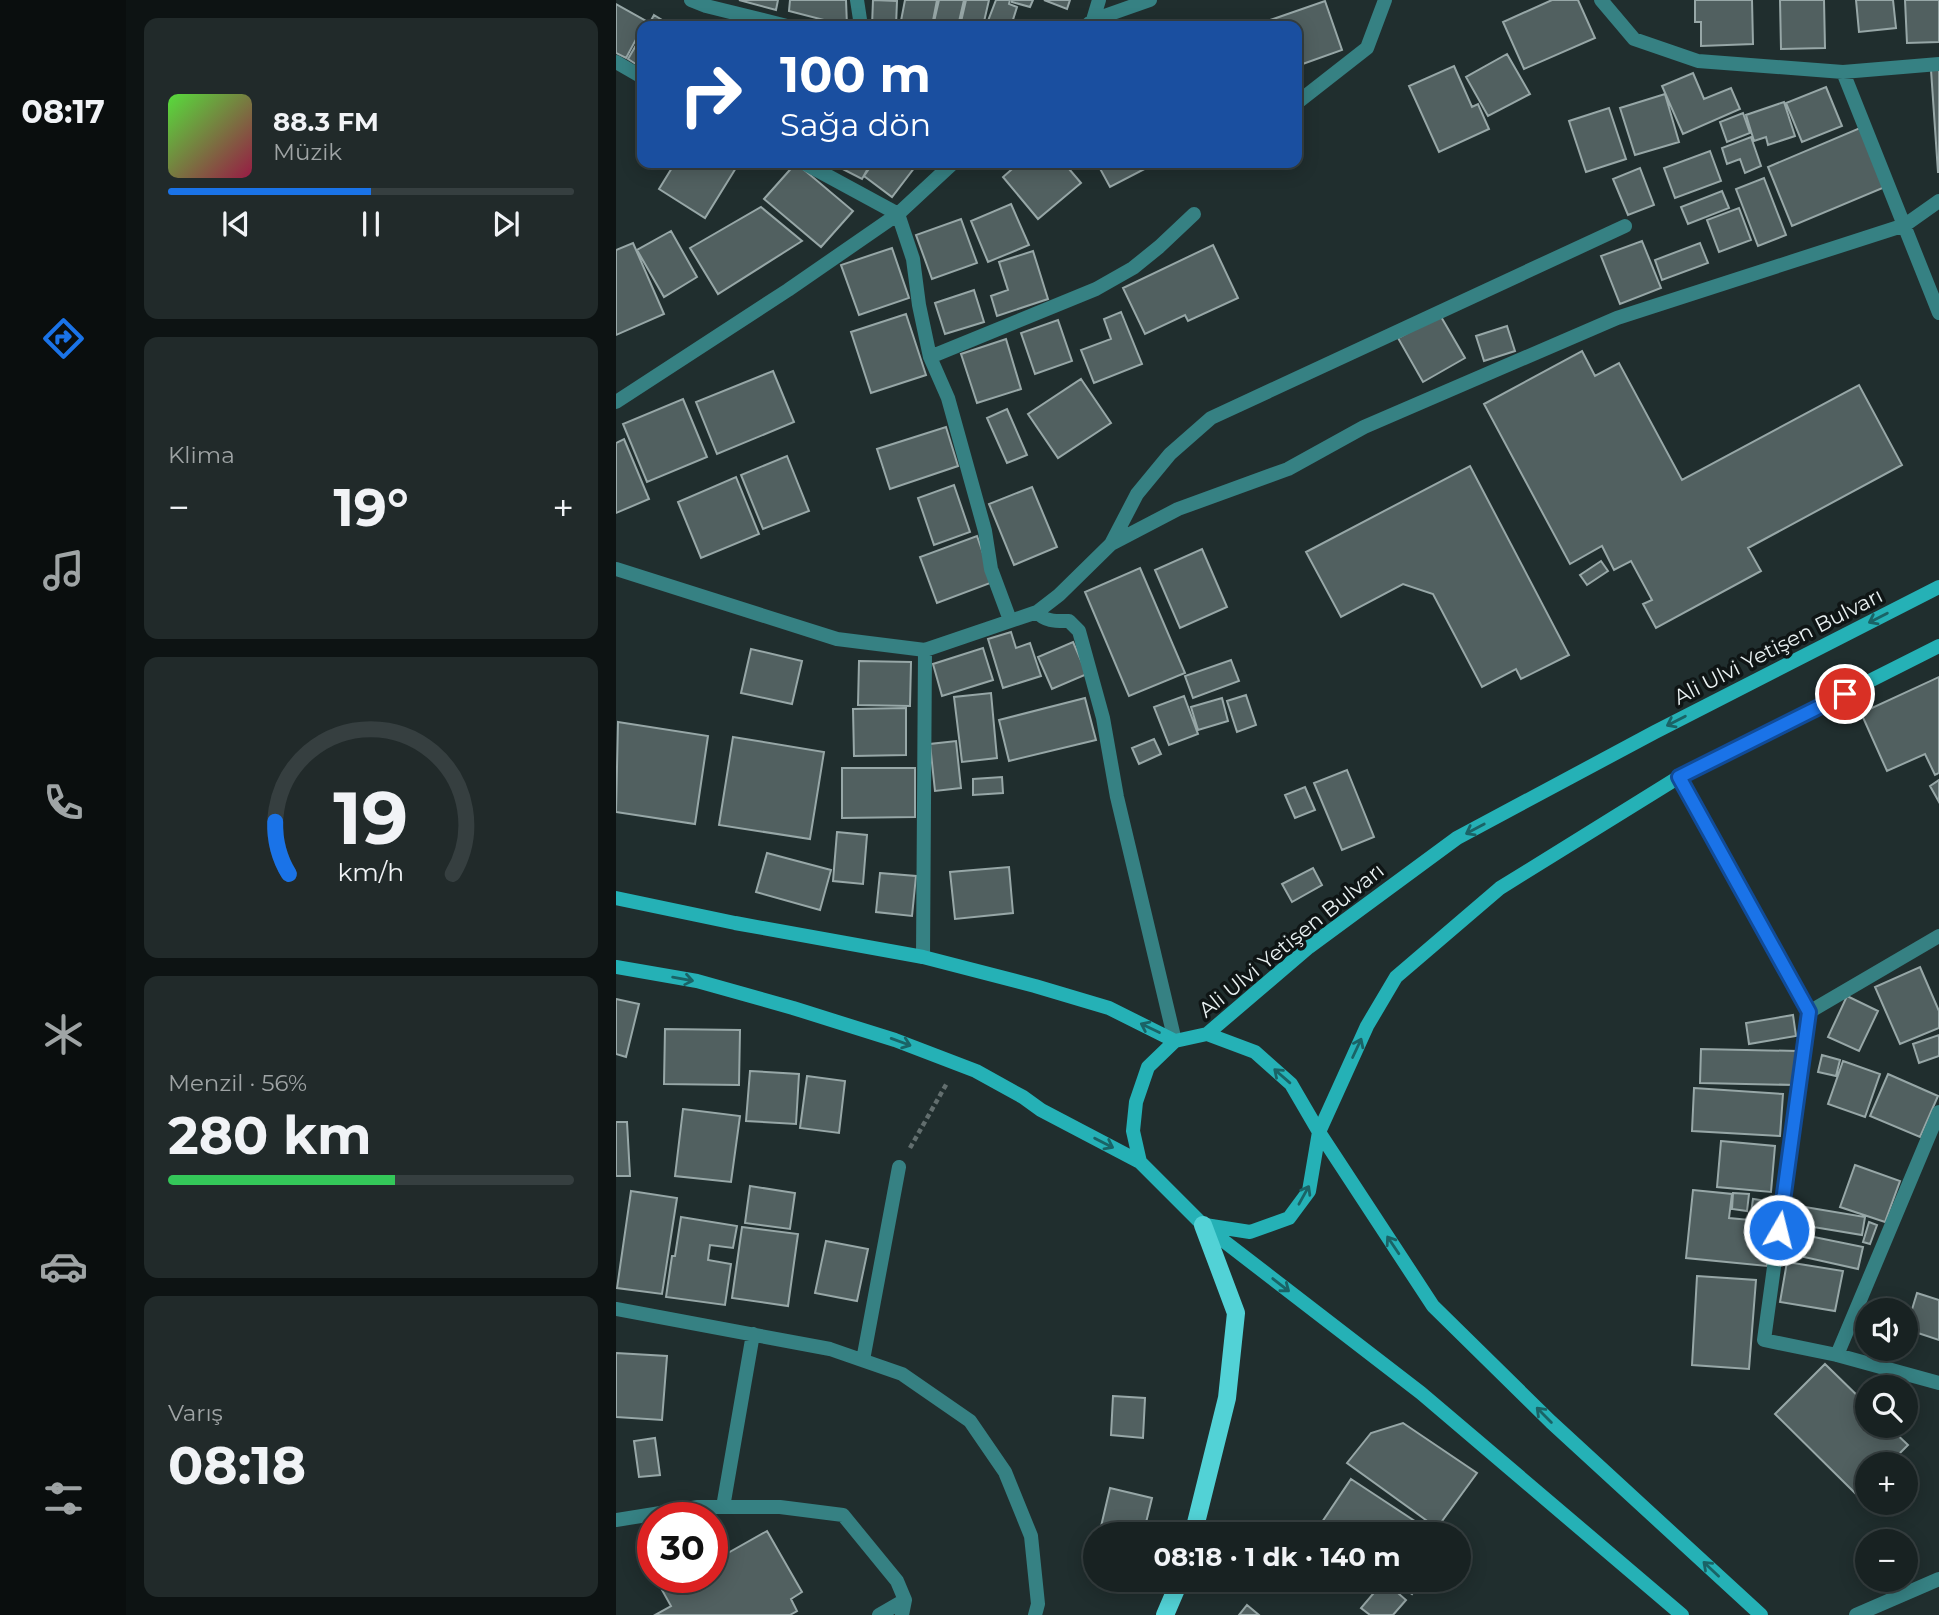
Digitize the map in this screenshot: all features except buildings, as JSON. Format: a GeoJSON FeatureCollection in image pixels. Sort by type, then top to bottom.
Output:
{"type":"FeatureCollection","features":[{"type":"Feature","properties":{"kind":"main road","name":"Ali Ulvi Yetişen Bulvarı"},"geometry":{"type":"LineString","coordinates":[[1175,1041],[1207,1034],[1309,947],[1457,838],[1655,732],[1939,587]]}},
{"type":"Feature","properties":{"kind":"main road"},"geometry":{"type":"LineString","coordinates":[[1203,1224],[1250,1232],[1289,1218],[1309,1191],[1319,1132],[1367,1026],[1396,977],[1500,888],[1679,777],[1939,646]]}},
{"type":"Feature","properties":{"kind":"main road"},"geometry":{"type":"LineString","coordinates":[[616,898],[923,957],[1109,1008],[1175,1041],[1148,1067],[1136,1102],[1133,1131],[1140,1162]]}},
{"type":"Feature","properties":{"kind":"main road"},"geometry":{"type":"LineString","coordinates":[[616,967],[697,981],[793,1007],[895,1040],[976,1071],[1041,1110],[1140,1162],[1203,1224],[1422,1393],[1682,1615]]}},
{"type":"Feature","properties":{"kind":"main road"},"geometry":{"type":"LineString","coordinates":[[1207,1034],[1255,1052],[1291,1084],[1319,1132],[1433,1306],[1551,1422],[1761,1615]]}},
{"type":"Feature","properties":{"kind":"main road"},"geometry":{"type":"LineString","coordinates":[[1197,1522],[1227,1398],[1236,1313],[1203,1224]]}},
{"type":"Feature","properties":{"kind":"main road"},"geometry":{"type":"LineString","coordinates":[[1166,1615],[1175,1592]]}},
{"type":"Feature","properties":{"kind":"street"},"geometry":{"type":"LineString","coordinates":[[691,0],[768,21]]}},
{"type":"Feature","properties":{"kind":"street"},"geometry":{"type":"LineString","coordinates":[[857,0],[860,21]]}},
{"type":"Feature","properties":{"kind":"street"},"geometry":{"type":"LineString","coordinates":[[1090,21],[1099,0]]}},
{"type":"Feature","properties":{"kind":"street"},"geometry":{"type":"LineString","coordinates":[[1094,21],[1150,0]]}},
{"type":"Feature","properties":{"kind":"street"},"geometry":{"type":"LineString","coordinates":[[1302,99],[1367,48],[1385,0]]}},
{"type":"Feature","properties":{"kind":"street"},"geometry":{"type":"LineString","coordinates":[[1601,0],[1634,39],[1698,61],[1843,72],[1939,64]]}},
{"type":"Feature","properties":{"kind":"street"},"geometry":{"type":"LineString","coordinates":[[616,62],[637,74]]}},
{"type":"Feature","properties":{"kind":"street"},"geometry":{"type":"LineString","coordinates":[[1843,72],[1939,313]]}},
{"type":"Feature","properties":{"kind":"street"},"geometry":{"type":"LineString","coordinates":[[813,168],[898,214],[913,258],[930,357],[948,398],[985,531],[992,569],[1010,620]]}},
{"type":"Feature","properties":{"kind":"street"},"geometry":{"type":"LineString","coordinates":[[616,402],[788,290],[898,214],[948,168]]}},
{"type":"Feature","properties":{"kind":"street"},"geometry":{"type":"LineString","coordinates":[[616,569],[837,639],[925,650],[1037,612],[1059,595],[1111,544],[1178,509],[1288,469],[1364,427],[1618,318],[1905,225],[1939,201]]}},
{"type":"Feature","properties":{"kind":"street"},"geometry":{"type":"LineString","coordinates":[[930,357],[1096,289],[1133,268],[1194,214]]}},
{"type":"Feature","properties":{"kind":"street"},"geometry":{"type":"LineString","coordinates":[[1111,544],[1137,494],[1170,454],[1211,418],[1625,226]]}},
{"type":"Feature","properties":{"kind":"street"},"geometry":{"type":"LineString","coordinates":[[616,390],[684,358]]}},
{"type":"Feature","properties":{"kind":"street"},"geometry":{"type":"LineString","coordinates":[[1037,612],[1042,618],[1051,621],[1069,621],[1079,631],[1103,719],[1117,797],[1175,1041]]}},
{"type":"Feature","properties":{"kind":"street"},"geometry":{"type":"LineString","coordinates":[[923,957],[925,650]]}},
{"type":"Feature","properties":{"kind":"street"},"geometry":{"type":"LineString","coordinates":[[1679,777],[1809,1012],[1764,1340],[1838,1355],[1939,1383]]}},
{"type":"Feature","properties":{"kind":"street"},"geometry":{"type":"LineString","coordinates":[[1809,1012],[1939,936]]}},
{"type":"Feature","properties":{"kind":"street"},"geometry":{"type":"LineString","coordinates":[[1838,1355],[1939,1112]]}},
{"type":"Feature","properties":{"kind":"street"},"geometry":{"type":"LineString","coordinates":[[863,1360],[899,1167]]}},
{"type":"Feature","properties":{"kind":"street"},"geometry":{"type":"LineString","coordinates":[[616,1309],[830,1349],[902,1374],[970,1421],[1005,1472],[1031,1536],[1038,1604],[1035,1615]]}},
{"type":"Feature","properties":{"kind":"street"},"geometry":{"type":"LineString","coordinates":[[724,1502],[753,1334]]}},
{"type":"Feature","properties":{"kind":"street"},"geometry":{"type":"LineString","coordinates":[[728,1507],[780,1507],[843,1515],[897,1581],[904,1608],[879,1615]]}},
{"type":"Feature","properties":{"kind":"street"},"geometry":{"type":"LineString","coordinates":[[616,1520],[637,1517]]}},
{"type":"Feature","properties":{"kind":"street"},"geometry":{"type":"LineString","coordinates":[[1856,1615],[1939,1579]]}},
{"type":"Feature","properties":{"kind":"path"},"geometry":{"type":"LineString","coordinates":[[899,1167],[957,1064]]}},
{"type":"Feature","properties":{"kind":"route"},"geometry":{"type":"LineString","coordinates":[[1779,1230],[1809,1012],[1679,777],[1845,694]]}}]}
